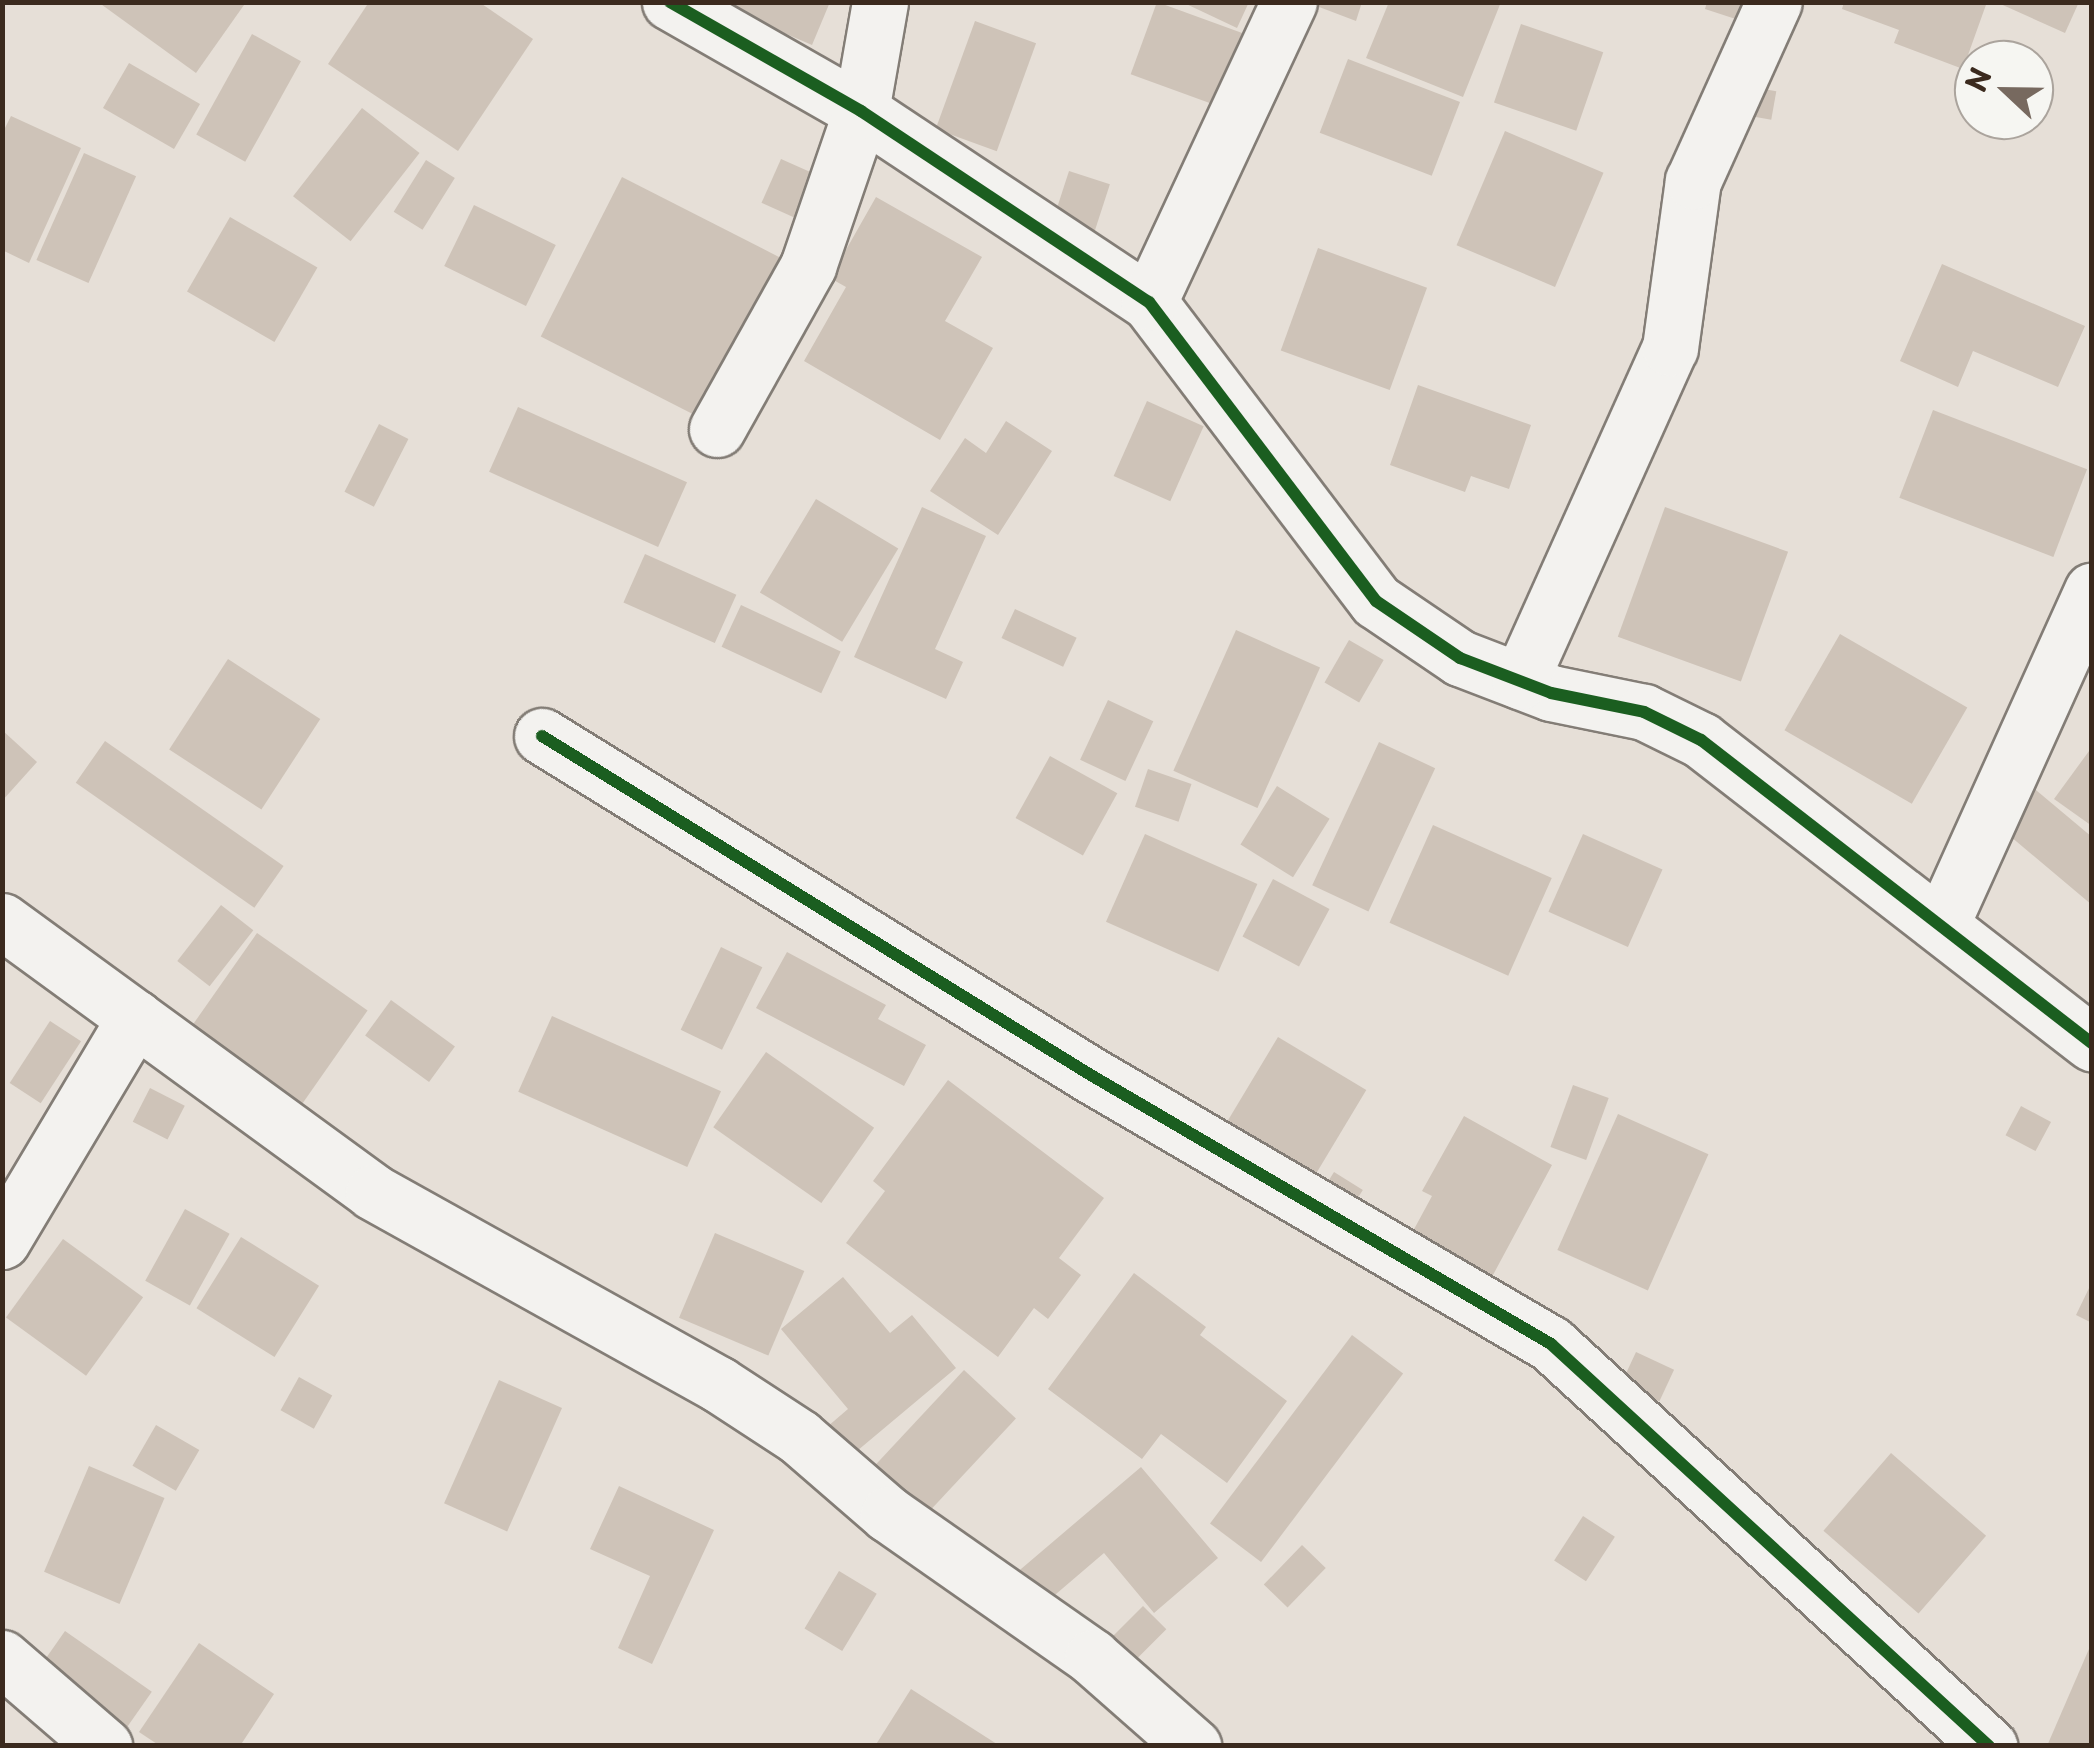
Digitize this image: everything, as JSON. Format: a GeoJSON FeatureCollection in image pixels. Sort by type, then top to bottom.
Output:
{"type":"FeatureCollection","features":[{"type":"Feature","properties":{"kind":"street"},"geometry":{"type":"LineString","coordinates":[[670,2],[861,111],[1149,302],[1376,602],[1460,658],[1520,681],[1644,712],[1702,740],[2092,1043]]}},
{"type":"Feature","properties":{"kind":"street"},"geometry":{"type":"LineString","coordinates":[[717,429],[808,266],[861,111],[880,2]]}},
{"type":"Feature","properties":{"kind":"street"},"geometry":{"type":"LineString","coordinates":[[1149,302],[1290,2]]}},
{"type":"Feature","properties":{"kind":"street"},"geometry":{"type":"LineString","coordinates":[[1520,681],[1670,348],[1694,182],[1774,2]]}},
{"type":"Feature","properties":{"kind":"street"},"geometry":{"type":"LineString","coordinates":[[1941,925],[2092,591]]}},
{"type":"Feature","properties":{"kind":"street"},"geometry":{"type":"LineString","coordinates":[[542,736],[1089,1074],[1550,1344],[1989,1746]]}},
{"type":"Feature","properties":{"kind":"street"},"geometry":{"type":"LineString","coordinates":[[2,921],[373,1192],[718,1384],[798,1438],[888,1514],[1092,1657],[1193,1746]]}},
{"type":"Feature","properties":{"kind":"street"},"geometry":{"type":"LineString","coordinates":[[2,1241],[135,1018]]}},
{"type":"Feature","properties":{"kind":"street"},"geometry":{"type":"LineString","coordinates":[[2,1658],[76,1736]]}},
{"type":"Feature","properties":{"kind":"building"},"geometry":{"type":"Polygon","coordinates":[[[98,2],[241,2],[244,5],[196,73],[98,2]]]}},
{"type":"Feature","properties":{"kind":"building"},"geometry":{"type":"Polygon","coordinates":[[[369,2],[479,2],[533,39],[458,151],[328,64],[369,2]]]}},
{"type":"Feature","properties":{"kind":"building"},"geometry":{"type":"Polygon","coordinates":[[[712,2],[830,2],[812,45],[712,2]]]}},
{"type":"Feature","properties":{"kind":"building"},"geometry":{"type":"Polygon","coordinates":[[[1157,2],[1246,34],[1220,107],[1131,74],[1157,2]]]}},
{"type":"Feature","properties":{"kind":"building"},"geometry":{"type":"Polygon","coordinates":[[[1182,2],[1249,2],[1237,28],[1182,2]]]}},
{"type":"Feature","properties":{"kind":"building"},"geometry":{"type":"Polygon","coordinates":[[[1306,2],[1362,2],[1356,21],[1306,2]]]}},
{"type":"Feature","properties":{"kind":"building"},"geometry":{"type":"Polygon","coordinates":[[[1389,2],[1501,2],[1463,97],[1366,58],[1389,2]]]}},
{"type":"Feature","properties":{"kind":"building"},"geometry":{"type":"Polygon","coordinates":[[[1707,2],[1758,2],[1751,24],[1705,9],[1707,2]]]}},
{"type":"Feature","properties":{"kind":"building"},"geometry":{"type":"Polygon","coordinates":[[[1844,2],[1987,2],[1973,40],[1954,40],[1954,66],[1894,43],[1899,30],[1842,9],[1844,2]]]}},
{"type":"Feature","properties":{"kind":"building"},"geometry":{"type":"Polygon","coordinates":[[[1996,2],[2079,2],[2065,33],[1996,2]]]}},
{"type":"Feature","properties":{"kind":"building"},"geometry":{"type":"Polygon","coordinates":[[[975,21],[1036,43],[997,151],[936,129],[975,21]]]}},
{"type":"Feature","properties":{"kind":"building"},"geometry":{"type":"Polygon","coordinates":[[[1521,24],[1603,52],[1576,131],[1494,102],[1521,24]]]}},
{"type":"Feature","properties":{"kind":"building"},"geometry":{"type":"Polygon","coordinates":[[[252,34],[301,61],[245,162],[196,135],[252,34]]]}},
{"type":"Feature","properties":{"kind":"building"},"geometry":{"type":"Polygon","coordinates":[[[1348,59],[1460,102],[1432,176],[1320,133],[1348,59]]]}},
{"type":"Feature","properties":{"kind":"building"},"geometry":{"type":"Polygon","coordinates":[[[129,63],[200,104],[174,149],[103,108],[129,63]]]}},
{"type":"Feature","properties":{"kind":"building"},"geometry":{"type":"Polygon","coordinates":[[[1730,83],[1776,91],[1771,120],[1725,112],[1730,83]]]}},
{"type":"Feature","properties":{"kind":"building"},"geometry":{"type":"Polygon","coordinates":[[[362,108],[420,153],[351,241],[293,196],[362,108]]]}},
{"type":"Feature","properties":{"kind":"building"},"geometry":{"type":"Polygon","coordinates":[[[11,116],[81,148],[29,263],[2,250],[2,134],[11,116]]]}},
{"type":"Feature","properties":{"kind":"building"},"geometry":{"type":"Polygon","coordinates":[[[1505,131],[1603,173],[1555,287],[1457,245],[1505,131]]]}},
{"type":"Feature","properties":{"kind":"building"},"geometry":{"type":"Polygon","coordinates":[[[84,153],[136,176],[88,283],[36,260],[84,153]]]}},
{"type":"Feature","properties":{"kind":"building"},"geometry":{"type":"Polygon","coordinates":[[[781,159],[822,177],[803,221],[761,203],[781,159]]]}},
{"type":"Feature","properties":{"kind":"building"},"geometry":{"type":"Polygon","coordinates":[[[426,160],[455,178],[423,230],[394,212],[426,160]]]}},
{"type":"Feature","properties":{"kind":"building"},"geometry":{"type":"Polygon","coordinates":[[[1069,171],[1110,184],[1094,235],[1053,221],[1069,171]]]}},
{"type":"Feature","properties":{"kind":"building"},"geometry":{"type":"Polygon","coordinates":[[[622,177],[813,274],[731,434],[541,336],[622,177]]]}},
{"type":"Feature","properties":{"kind":"building"},"geometry":{"type":"Polygon","coordinates":[[[876,197],[982,257],[945,321],[993,348],[940,440],[804,361],[846,287],[830,278],[876,197]]]}},
{"type":"Feature","properties":{"kind":"building"},"geometry":{"type":"Polygon","coordinates":[[[474,205],[556,245],[526,306],[444,266],[474,205]]]}},
{"type":"Feature","properties":{"kind":"building"},"geometry":{"type":"Polygon","coordinates":[[[230,217],[317,268],[274,342],[187,291],[230,217]]]}},
{"type":"Feature","properties":{"kind":"building"},"geometry":{"type":"Polygon","coordinates":[[[1318,248],[1427,288],[1390,390],[1281,350],[1318,248]]]}},
{"type":"Feature","properties":{"kind":"building"},"geometry":{"type":"Polygon","coordinates":[[[1942,264],[2085,326],[2058,387],[1973,351],[1958,387],[1900,361],[1942,264]]]}},
{"type":"Feature","properties":{"kind":"building"},"geometry":{"type":"Polygon","coordinates":[[[1418,385],[1531,425],[1509,489],[1471,476],[1465,492],[1390,465],[1418,385]]]}},
{"type":"Feature","properties":{"kind":"building"},"geometry":{"type":"Polygon","coordinates":[[[1147,401],[1204,426],[1170,501],[1114,476],[1147,401]]]}},
{"type":"Feature","properties":{"kind":"building"},"geometry":{"type":"Polygon","coordinates":[[[518,407],[687,482],[658,547],[489,472],[518,407]]]}},
{"type":"Feature","properties":{"kind":"building"},"geometry":{"type":"Polygon","coordinates":[[[1933,410],[2087,469],[2053,557],[1899,498],[1933,410]]]}},
{"type":"Feature","properties":{"kind":"building"},"geometry":{"type":"Polygon","coordinates":[[[1006,421],[1052,451],[998,535],[930,491],[965,438],[986,453],[1006,421]]]}},
{"type":"Feature","properties":{"kind":"building"},"geometry":{"type":"Polygon","coordinates":[[[379,424],[408,439],[374,507],[344,492],[379,424]]]}},
{"type":"Feature","properties":{"kind":"building"},"geometry":{"type":"Polygon","coordinates":[[[816,499],[898,548],[842,642],[760,592],[816,499]]]}},
{"type":"Feature","properties":{"kind":"building"},"geometry":{"type":"Polygon","coordinates":[[[922,507],[986,536],[935,649],[963,662],[946,699],[854,657],[922,507]]]}},
{"type":"Feature","properties":{"kind":"building"},"geometry":{"type":"Polygon","coordinates":[[[1665,507],[1788,552],[1741,681],[1618,637],[1665,507]]]}},
{"type":"Feature","properties":{"kind":"building"},"geometry":{"type":"Polygon","coordinates":[[[645,554],[736,595],[715,643],[623,602],[645,554]]]}},
{"type":"Feature","properties":{"kind":"building"},"geometry":{"type":"Polygon","coordinates":[[[741,605],[841,651],[821,693],[722,647],[741,605]]]}},
{"type":"Feature","properties":{"kind":"building"},"geometry":{"type":"Polygon","coordinates":[[[1015,609],[1077,638],[1063,667],[1001,638],[1015,609]]]}},
{"type":"Feature","properties":{"kind":"building"},"geometry":{"type":"Polygon","coordinates":[[[1236,630],[1320,667],[1257,808],[1173,771],[1236,630]]]}},
{"type":"Feature","properties":{"kind":"building"},"geometry":{"type":"Polygon","coordinates":[[[1840,634],[1967,708],[1912,804],[1784,730],[1840,634]]]}},
{"type":"Feature","properties":{"kind":"building"},"geometry":{"type":"Polygon","coordinates":[[[1349,640],[1384,660],[1359,702],[1324,682],[1349,640]]]}},
{"type":"Feature","properties":{"kind":"building"},"geometry":{"type":"Polygon","coordinates":[[[228,659],[320,719],[261,809],[169,750],[228,659]]]}},
{"type":"Feature","properties":{"kind":"building"},"geometry":{"type":"Polygon","coordinates":[[[1108,700],[1153,721],[1125,781],[1080,760],[1108,700]]]}},
{"type":"Feature","properties":{"kind":"building"},"geometry":{"type":"Polygon","coordinates":[[[2,730],[37,762],[2,801],[2,730]]]}},
{"type":"Feature","properties":{"kind":"building"},"geometry":{"type":"Polygon","coordinates":[[[105,741],[284,866],[254,908],[76,783],[105,741]]]}},
{"type":"Feature","properties":{"kind":"building"},"geometry":{"type":"Polygon","coordinates":[[[1379,742],[1435,768],[1368,911],[1312,885],[1379,742]]]}},
{"type":"Feature","properties":{"kind":"building"},"geometry":{"type":"Polygon","coordinates":[[[2092,747],[2092,826],[2054,799],[2092,747]]]}},
{"type":"Feature","properties":{"kind":"building"},"geometry":{"type":"Polygon","coordinates":[[[1050,756],[1117,793],[1083,855],[1016,818],[1050,756]]]}},
{"type":"Feature","properties":{"kind":"building"},"geometry":{"type":"Polygon","coordinates":[[[1148,769],[1191,784],[1178,822],[1135,807],[1148,769]]]}},
{"type":"Feature","properties":{"kind":"building"},"geometry":{"type":"Polygon","coordinates":[[[2018,775],[2092,837],[2092,905],[1985,815],[2018,775]]]}},
{"type":"Feature","properties":{"kind":"building"},"geometry":{"type":"Polygon","coordinates":[[[1277,786],[1330,819],[1293,877],[1240,845],[1277,786]]]}},
{"type":"Feature","properties":{"kind":"building"},"geometry":{"type":"Polygon","coordinates":[[[1433,825],[1552,878],[1508,976],[1389,923],[1433,825]]]}},
{"type":"Feature","properties":{"kind":"building"},"geometry":{"type":"Polygon","coordinates":[[[1145,834],[1257,884],[1218,972],[1106,922],[1145,834]]]}},
{"type":"Feature","properties":{"kind":"building"},"geometry":{"type":"Polygon","coordinates":[[[1583,834],[1662,869],[1628,947],[1548,912],[1583,834]]]}},
{"type":"Feature","properties":{"kind":"building"},"geometry":{"type":"Polygon","coordinates":[[[1273,879],[1330,909],[1299,966],[1242,936],[1273,879]]]}},
{"type":"Feature","properties":{"kind":"building"},"geometry":{"type":"Polygon","coordinates":[[[221,905],[253,930],[210,986],[177,961],[221,905]]]}},
{"type":"Feature","properties":{"kind":"building"},"geometry":{"type":"Polygon","coordinates":[[[257,933],[368,1010],[295,1114],[184,1037],[257,933]]]}},
{"type":"Feature","properties":{"kind":"building"},"geometry":{"type":"Polygon","coordinates":[[[721,947],[762,967],[722,1050],[681,1030],[721,947]]]}},
{"type":"Feature","properties":{"kind":"building"},"geometry":{"type":"Polygon","coordinates":[[[787,952],[886,1005],[878,1019],[926,1045],[904,1086],[756,1008],[787,952]]]}},
{"type":"Feature","properties":{"kind":"building"},"geometry":{"type":"Polygon","coordinates":[[[391,1000],[455,1046],[429,1082],[365,1036],[391,1000]]]}},
{"type":"Feature","properties":{"kind":"building"},"geometry":{"type":"Polygon","coordinates":[[[552,1016],[721,1091],[687,1167],[518,1092],[552,1016]]]}},
{"type":"Feature","properties":{"kind":"building"},"geometry":{"type":"Polygon","coordinates":[[[50,1021],[81,1041],[41,1103],[10,1083],[50,1021]]]}},
{"type":"Feature","properties":{"kind":"building"},"geometry":{"type":"Polygon","coordinates":[[[1278,1037],[1366,1090],[1303,1195],[1215,1142],[1278,1037]]]}},
{"type":"Feature","properties":{"kind":"building"},"geometry":{"type":"Polygon","coordinates":[[[766,1052],[874,1128],[821,1203],[713,1127],[766,1052]]]}},
{"type":"Feature","properties":{"kind":"building"},"geometry":{"type":"Polygon","coordinates":[[[948,1080],[1104,1198],[1059,1258],[1081,1275],[1048,1319],[1034,1308],[998,1357],[846,1243],[885,1191],[873,1181],[948,1080]]]}},
{"type":"Feature","properties":{"kind":"building"},"geometry":{"type":"Polygon","coordinates":[[[1573,1085],[1609,1098],[1586,1160],[1550,1147],[1573,1085]]]}},
{"type":"Feature","properties":{"kind":"building"},"geometry":{"type":"Polygon","coordinates":[[[150,1088],[185,1106],[167,1140],[133,1122],[150,1088]]]}},
{"type":"Feature","properties":{"kind":"building"},"geometry":{"type":"Polygon","coordinates":[[[2021,1106],[2051,1122],[2036,1151],[2006,1135],[2021,1106]]]}},
{"type":"Feature","properties":{"kind":"building"},"geometry":{"type":"Polygon","coordinates":[[[1618,1114],[1708,1154],[1648,1290],[1557,1250],[1618,1114]]]}},
{"type":"Feature","properties":{"kind":"building"},"geometry":{"type":"Polygon","coordinates":[[[1464,1116],[1552,1165],[1486,1288],[1406,1244],[1432,1196],[1422,1191],[1464,1116]]]}},
{"type":"Feature","properties":{"kind":"building"},"geometry":{"type":"Polygon","coordinates":[[[1334,1172],[1363,1190],[1345,1219],[1316,1201],[1334,1172]]]}},
{"type":"Feature","properties":{"kind":"building"},"geometry":{"type":"Polygon","coordinates":[[[185,1209],[230,1234],[190,1305],[145,1281],[185,1209]]]}},
{"type":"Feature","properties":{"kind":"building"},"geometry":{"type":"Polygon","coordinates":[[[715,1233],[804,1271],[768,1356],[679,1318],[715,1233]]]}},
{"type":"Feature","properties":{"kind":"building"},"geometry":{"type":"Polygon","coordinates":[[[241,1237],[319,1286],[275,1357],[196,1308],[241,1237]]]}},
{"type":"Feature","properties":{"kind":"building"},"geometry":{"type":"Polygon","coordinates":[[[63,1239],[143,1297],[86,1376],[6,1317],[63,1239]]]}},
{"type":"Feature","properties":{"kind":"building"},"geometry":{"type":"Polygon","coordinates":[[[1134,1273],[1206,1327],[1200,1335],[1287,1401],[1227,1483],[1161,1434],[1142,1459],[1048,1389],[1134,1273]]]}},
{"type":"Feature","properties":{"kind":"building"},"geometry":{"type":"Polygon","coordinates":[[[843,1277],[890,1333],[912,1315],[956,1368],[851,1456],[827,1427],[848,1409],[781,1329],[843,1277]]]}},
{"type":"Feature","properties":{"kind":"building"},"geometry":{"type":"Polygon","coordinates":[[[2092,1282],[2092,1323],[2076,1315],[2092,1282]]]}},
{"type":"Feature","properties":{"kind":"building"},"geometry":{"type":"Polygon","coordinates":[[[1352,1335],[1403,1374],[1261,1562],[1210,1523],[1352,1335]]]}},
{"type":"Feature","properties":{"kind":"building"},"geometry":{"type":"Polygon","coordinates":[[[1636,1352],[1674,1370],[1659,1401],[1621,1384],[1636,1352]]]}},
{"type":"Feature","properties":{"kind":"building"},"geometry":{"type":"Polygon","coordinates":[[[964,1370],[1016,1418],[918,1523],[866,1475],[964,1370]]]}},
{"type":"Feature","properties":{"kind":"building"},"geometry":{"type":"Polygon","coordinates":[[[299,1377],[332,1395],[314,1429],[281,1410],[299,1377]]]}},
{"type":"Feature","properties":{"kind":"building"},"geometry":{"type":"Polygon","coordinates":[[[499,1380],[562,1408],[507,1531],[444,1503],[499,1380]]]}},
{"type":"Feature","properties":{"kind":"building"},"geometry":{"type":"Polygon","coordinates":[[[156,1425],[199,1450],[176,1491],[132,1466],[156,1425]]]}},
{"type":"Feature","properties":{"kind":"building"},"geometry":{"type":"Polygon","coordinates":[[[1891,1453],[1986,1536],[1919,1613],[1823,1531],[1891,1453]]]}},
{"type":"Feature","properties":{"kind":"building"},"geometry":{"type":"Polygon","coordinates":[[[89,1466],[164,1498],[120,1604],[44,1572],[89,1466]]]}},
{"type":"Feature","properties":{"kind":"building"},"geometry":{"type":"Polygon","coordinates":[[[1141,1467],[1218,1558],[1154,1613],[1104,1553],[1042,1606],[1015,1574],[1141,1467]]]}},
{"type":"Feature","properties":{"kind":"building"},"geometry":{"type":"Polygon","coordinates":[[[619,1486],[714,1530],[652,1664],[618,1648],[650,1576],[590,1549],[619,1486]]]}},
{"type":"Feature","properties":{"kind":"building"},"geometry":{"type":"Polygon","coordinates":[[[1583,1516],[1615,1537],[1586,1581],[1554,1560],[1583,1516]]]}},
{"type":"Feature","properties":{"kind":"building"},"geometry":{"type":"Polygon","coordinates":[[[1302,1545],[1326,1568],[1288,1607],[1264,1585],[1302,1545]]]}},
{"type":"Feature","properties":{"kind":"building"},"geometry":{"type":"Polygon","coordinates":[[[839,1571],[877,1594],[842,1651],[804,1628],[839,1571]]]}},
{"type":"Feature","properties":{"kind":"building"},"geometry":{"type":"Polygon","coordinates":[[[1143,1606],[1166,1629],[1118,1678],[1094,1655],[1143,1606]]]}},
{"type":"Feature","properties":{"kind":"building"},"geometry":{"type":"Polygon","coordinates":[[[65,1631],[152,1692],[125,1730],[38,1670],[65,1631]]]}},
{"type":"Feature","properties":{"kind":"building"},"geometry":{"type":"Polygon","coordinates":[[[2092,1642],[2092,1746],[2047,1746],[2092,1642]]]}},
{"type":"Feature","properties":{"kind":"building"},"geometry":{"type":"Polygon","coordinates":[[[199,1643],[274,1694],[240,1746],[160,1746],[139,1732],[199,1643]]]}},
{"type":"Feature","properties":{"kind":"building"},"geometry":{"type":"Polygon","coordinates":[[[911,1689],[1000,1746],[875,1746],[911,1689]]]}},
{"type":"Feature","properties":{"kind":"cycle path"},"geometry":{"type":"LineString","coordinates":[[670,2],[861,111],[1149,302],[1376,601],[1460,658],[1551,693],[1644,712],[1701,740],[2092,1043]]}},
{"type":"Feature","properties":{"kind":"cycle path"},"geometry":{"type":"LineString","coordinates":[[542,736],[1089,1074],[1551,1344],[1989,1746]]}}]}
